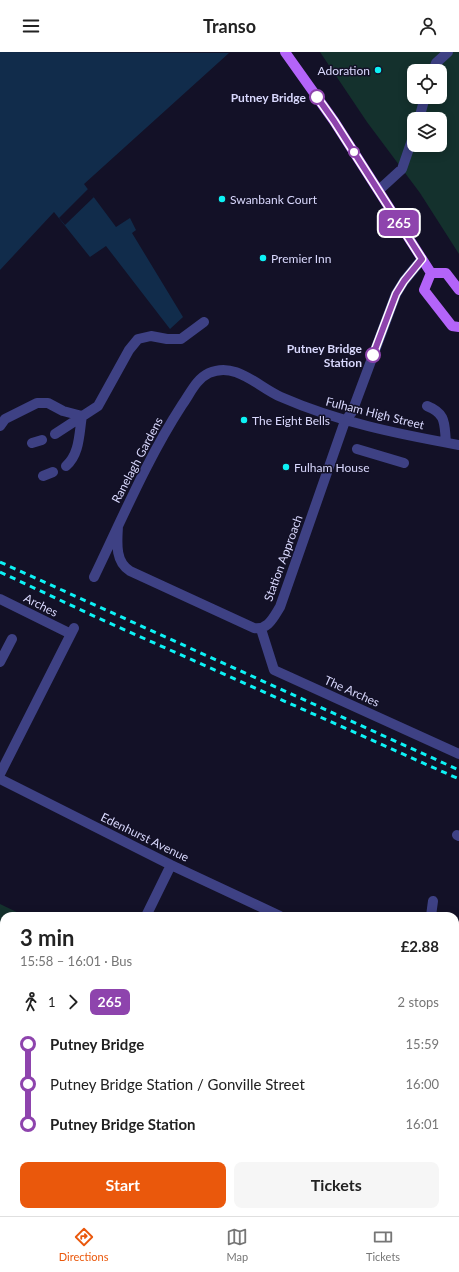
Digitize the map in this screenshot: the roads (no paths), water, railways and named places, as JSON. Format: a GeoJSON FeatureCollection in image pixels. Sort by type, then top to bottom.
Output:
{"type":"FeatureCollection","features":[{"type":"Feature","properties":{"kind":"main road"},"geometry":{"type":"LineString","coordinates":[[285,52],[334,121],[431,273]]}},
{"type":"Feature","properties":{"kind":"main road"},"geometry":{"type":"LineString","coordinates":[[431,273],[446,272],[459,290]]}},
{"type":"Feature","properties":{"kind":"main road"},"geometry":{"type":"LineString","coordinates":[[431,273],[424,291],[452,326],[459,327]]}},
{"type":"Feature","properties":{"kind":"street"},"geometry":{"type":"LineString","coordinates":[[436,64],[448,52]]}},
{"type":"Feature","properties":{"kind":"street"},"geometry":{"type":"LineString","coordinates":[[379,190],[402,169],[408,152]]}},
{"type":"Feature","properties":{"kind":"street","name":"Station Approach"},"geometry":{"type":"LineString","coordinates":[[261,629],[270,624],[280,607],[345,421],[352,412],[396,294],[404,281],[422,259]]}},
{"type":"Feature","properties":{"kind":"street"},"geometry":{"type":"LineString","coordinates":[[55,434],[98,406],[129,350],[138,339],[151,336],[166,339],[181,339],[204,322]]}},
{"type":"Feature","properties":{"kind":"street","name":"Fulham High Street"},"geometry":{"type":"LineString","coordinates":[[221,370],[232,370],[274,394],[321,414],[345,421],[459,445]]}},
{"type":"Feature","properties":{"kind":"street","name":"Ranelagh Gardens"},"geometry":{"type":"LineString","coordinates":[[94,577],[129,500],[166,429],[198,381],[209,373],[221,370]]}},
{"type":"Feature","properties":{"kind":"street"},"geometry":{"type":"LineString","coordinates":[[0,426],[5,419],[37,403],[48,403],[63,411],[82,416]]}},
{"type":"Feature","properties":{"kind":"street"},"geometry":{"type":"LineString","coordinates":[[427,406],[438,410],[443,418],[446,442]]}},
{"type":"Feature","properties":{"kind":"street"},"geometry":{"type":"LineString","coordinates":[[66,466],[71,462],[77,448],[82,416]]}},
{"type":"Feature","properties":{"kind":"street"},"geometry":{"type":"LineString","coordinates":[[32,443],[42,440]]}},
{"type":"Feature","properties":{"kind":"street"},"geometry":{"type":"LineString","coordinates":[[358,449],[404,463]]}},
{"type":"Feature","properties":{"kind":"street"},"geometry":{"type":"LineString","coordinates":[[43,476],[53,472]]}},
{"type":"Feature","properties":{"kind":"street"},"geometry":{"type":"LineString","coordinates":[[118,526],[118,552],[123,567],[235,620],[254,628],[261,629]]}},
{"type":"Feature","properties":{"kind":"street","name":"Arches"},"geometry":{"type":"LineString","coordinates":[[0,599],[72,631],[4,756]]}},
{"type":"Feature","properties":{"kind":"street","name":"The Arches"},"geometry":{"type":"LineString","coordinates":[[261,629],[274,670],[459,754]]}},
{"type":"Feature","properties":{"kind":"street"},"geometry":{"type":"LineString","coordinates":[[0,662],[12,639]]}},
{"type":"Feature","properties":{"kind":"street"},"geometry":{"type":"LineString","coordinates":[[0,774],[4,756]]}},
{"type":"Feature","properties":{"kind":"street","name":"Edenhurst Avenue"},"geometry":{"type":"LineString","coordinates":[[0,779],[171,865],[271,912]]}},
{"type":"Feature","properties":{"kind":"street"},"geometry":{"type":"LineString","coordinates":[[148,912],[171,865]]}},
{"type":"Feature","properties":{"kind":"street"},"geometry":{"type":"LineString","coordinates":[[432,912],[433,901]]}},
{"type":"Feature","properties":{"kind":"water"},"geometry":{"type":"Polygon","coordinates":[[[0,52],[229,53],[84,184],[116,227],[130,218],[136,230],[132,233],[183,317],[170,329],[106,246],[90,257],[54,212],[0,270],[0,52]]]}},
{"type":"Feature","properties":{"kind":"railway"},"geometry":{"type":"LineString","coordinates":[[0,562],[459,770]]}},
{"type":"Feature","properties":{"kind":"railway"},"geometry":{"type":"LineString","coordinates":[[0,572],[96,617],[459,779]]}},
{"type":"Feature","properties":{"kind":"place","name":"Adoration"},"geometry":{"type":"Point","coordinates":[378,70]}},
{"type":"Feature","properties":{"kind":"place","name":"Putney Bridge"},"geometry":{"type":"Point","coordinates":[317,97]}},
{"type":"Feature","properties":{"kind":"place","name":"Swanbank Court"},"geometry":{"type":"Point","coordinates":[222,199]}},
{"type":"Feature","properties":{"kind":"place","name":"Premier Inn"},"geometry":{"type":"Point","coordinates":[263,258]}},
{"type":"Feature","properties":{"kind":"place","name":"Putney Bridge Station"},"geometry":{"type":"Point","coordinates":[373,355]}},
{"type":"Feature","properties":{"kind":"place","name":"The Eight Bells"},"geometry":{"type":"Point","coordinates":[244,420]}},
{"type":"Feature","properties":{"kind":"place","name":"Fulham House"},"geometry":{"type":"Point","coordinates":[286,467]}}]}
